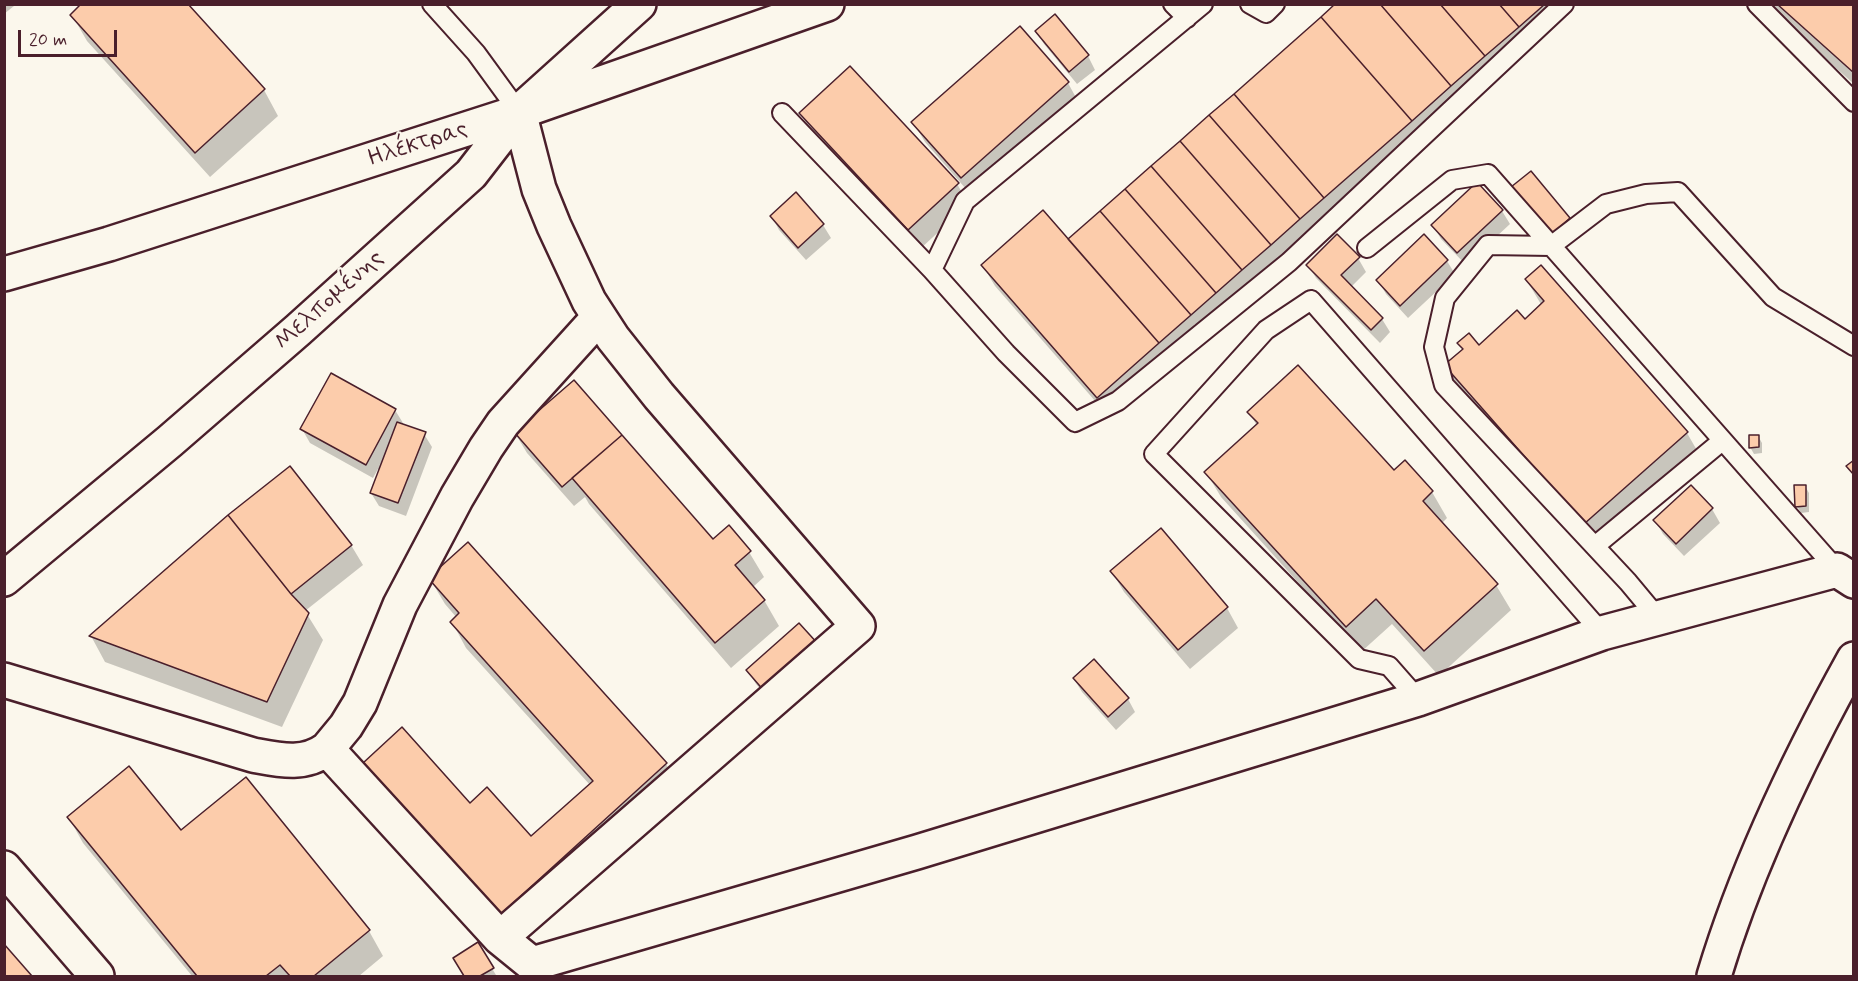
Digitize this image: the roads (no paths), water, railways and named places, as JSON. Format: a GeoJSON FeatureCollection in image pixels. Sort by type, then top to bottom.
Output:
{"type":"FeatureCollection","features":[{"type":"Feature","properties":{"kind":"street","name":"Μελπομένης"},"geometry":{"type":"LineString","coordinates":[[4,579],[170,441],[298,330],[471,174],[519,112],[639,4]]}},
{"type":"Feature","properties":{"kind":"street","name":"Ηλέκτρας"},"geometry":{"type":"LineString","coordinates":[[4,274],[109,244],[519,112],[827,4]]}},
{"type":"Feature","properties":{"kind":"street"},"geometry":{"type":"LineString","coordinates":[[500,938],[858,626],[653,388],[599,318],[554,226],[539,189],[519,112]]}},
{"type":"Feature","properties":{"kind":"street"},"geometry":{"type":"LineString","coordinates":[[4,680],[253,755],[301,761],[312,758],[327,749],[346,726],[360,703],[400,605],[457,497],[486,448],[503,423],[599,318]]}},
{"type":"Feature","properties":{"kind":"street"},"geometry":{"type":"LineString","coordinates":[[327,749],[500,938],[532,963],[917,852],[1418,699],[1602,633],[1658,618],[1845,576]]}},
{"type":"Feature","properties":{"kind":"street"},"geometry":{"type":"LineString","coordinates":[[1714,976],[1769,829],[1808,745],[1854,659]]}},
{"type":"Feature","properties":{"kind":"street"},"geometry":{"type":"LineString","coordinates":[[4,868],[97,976]]}},
{"type":"Feature","properties":{"kind":"lane"},"geometry":{"type":"LineString","coordinates":[[432,4],[476,53],[519,112]]}},
{"type":"Feature","properties":{"kind":"lane"},"geometry":{"type":"LineString","coordinates":[[1173,4],[1187,18]]}},
{"type":"Feature","properties":{"kind":"lane"},"geometry":{"type":"LineString","coordinates":[[932,270],[965,201],[1203,4]]}},
{"type":"Feature","properties":{"kind":"lane"},"geometry":{"type":"LineString","coordinates":[[1250,4],[1266,13],[1275,4]]}},
{"type":"Feature","properties":{"kind":"lane"},"geometry":{"type":"LineString","coordinates":[[782,113],[932,270],[1006,353],[1075,422],[1118,401],[1289,262],[1564,4]]}},
{"type":"Feature","properties":{"kind":"lane"},"geometry":{"type":"LineString","coordinates":[[1756,4],[1854,102]]}},
{"type":"Feature","properties":{"kind":"lane"},"geometry":{"type":"LineString","coordinates":[[1367,248],[1452,180],[1488,174],[1722,441],[1845,576]]}},
{"type":"Feature","properties":{"kind":"lane"},"geometry":{"type":"LineString","coordinates":[[1658,618],[1595,546],[1444,385],[1434,347],[1446,298],[1488,245],[1551,246],[1606,204],[1646,194],[1678,192],[1773,297],[1854,346]]}},
{"type":"Feature","properties":{"kind":"lane"},"geometry":{"type":"LineString","coordinates":[[1418,699],[1389,666],[1359,659],[1154,454],[1266,330],[1311,300],[1602,633]]}},
{"type":"Feature","properties":{"kind":"lane"},"geometry":{"type":"LineString","coordinates":[[1595,546],[1722,441]]}}]}
